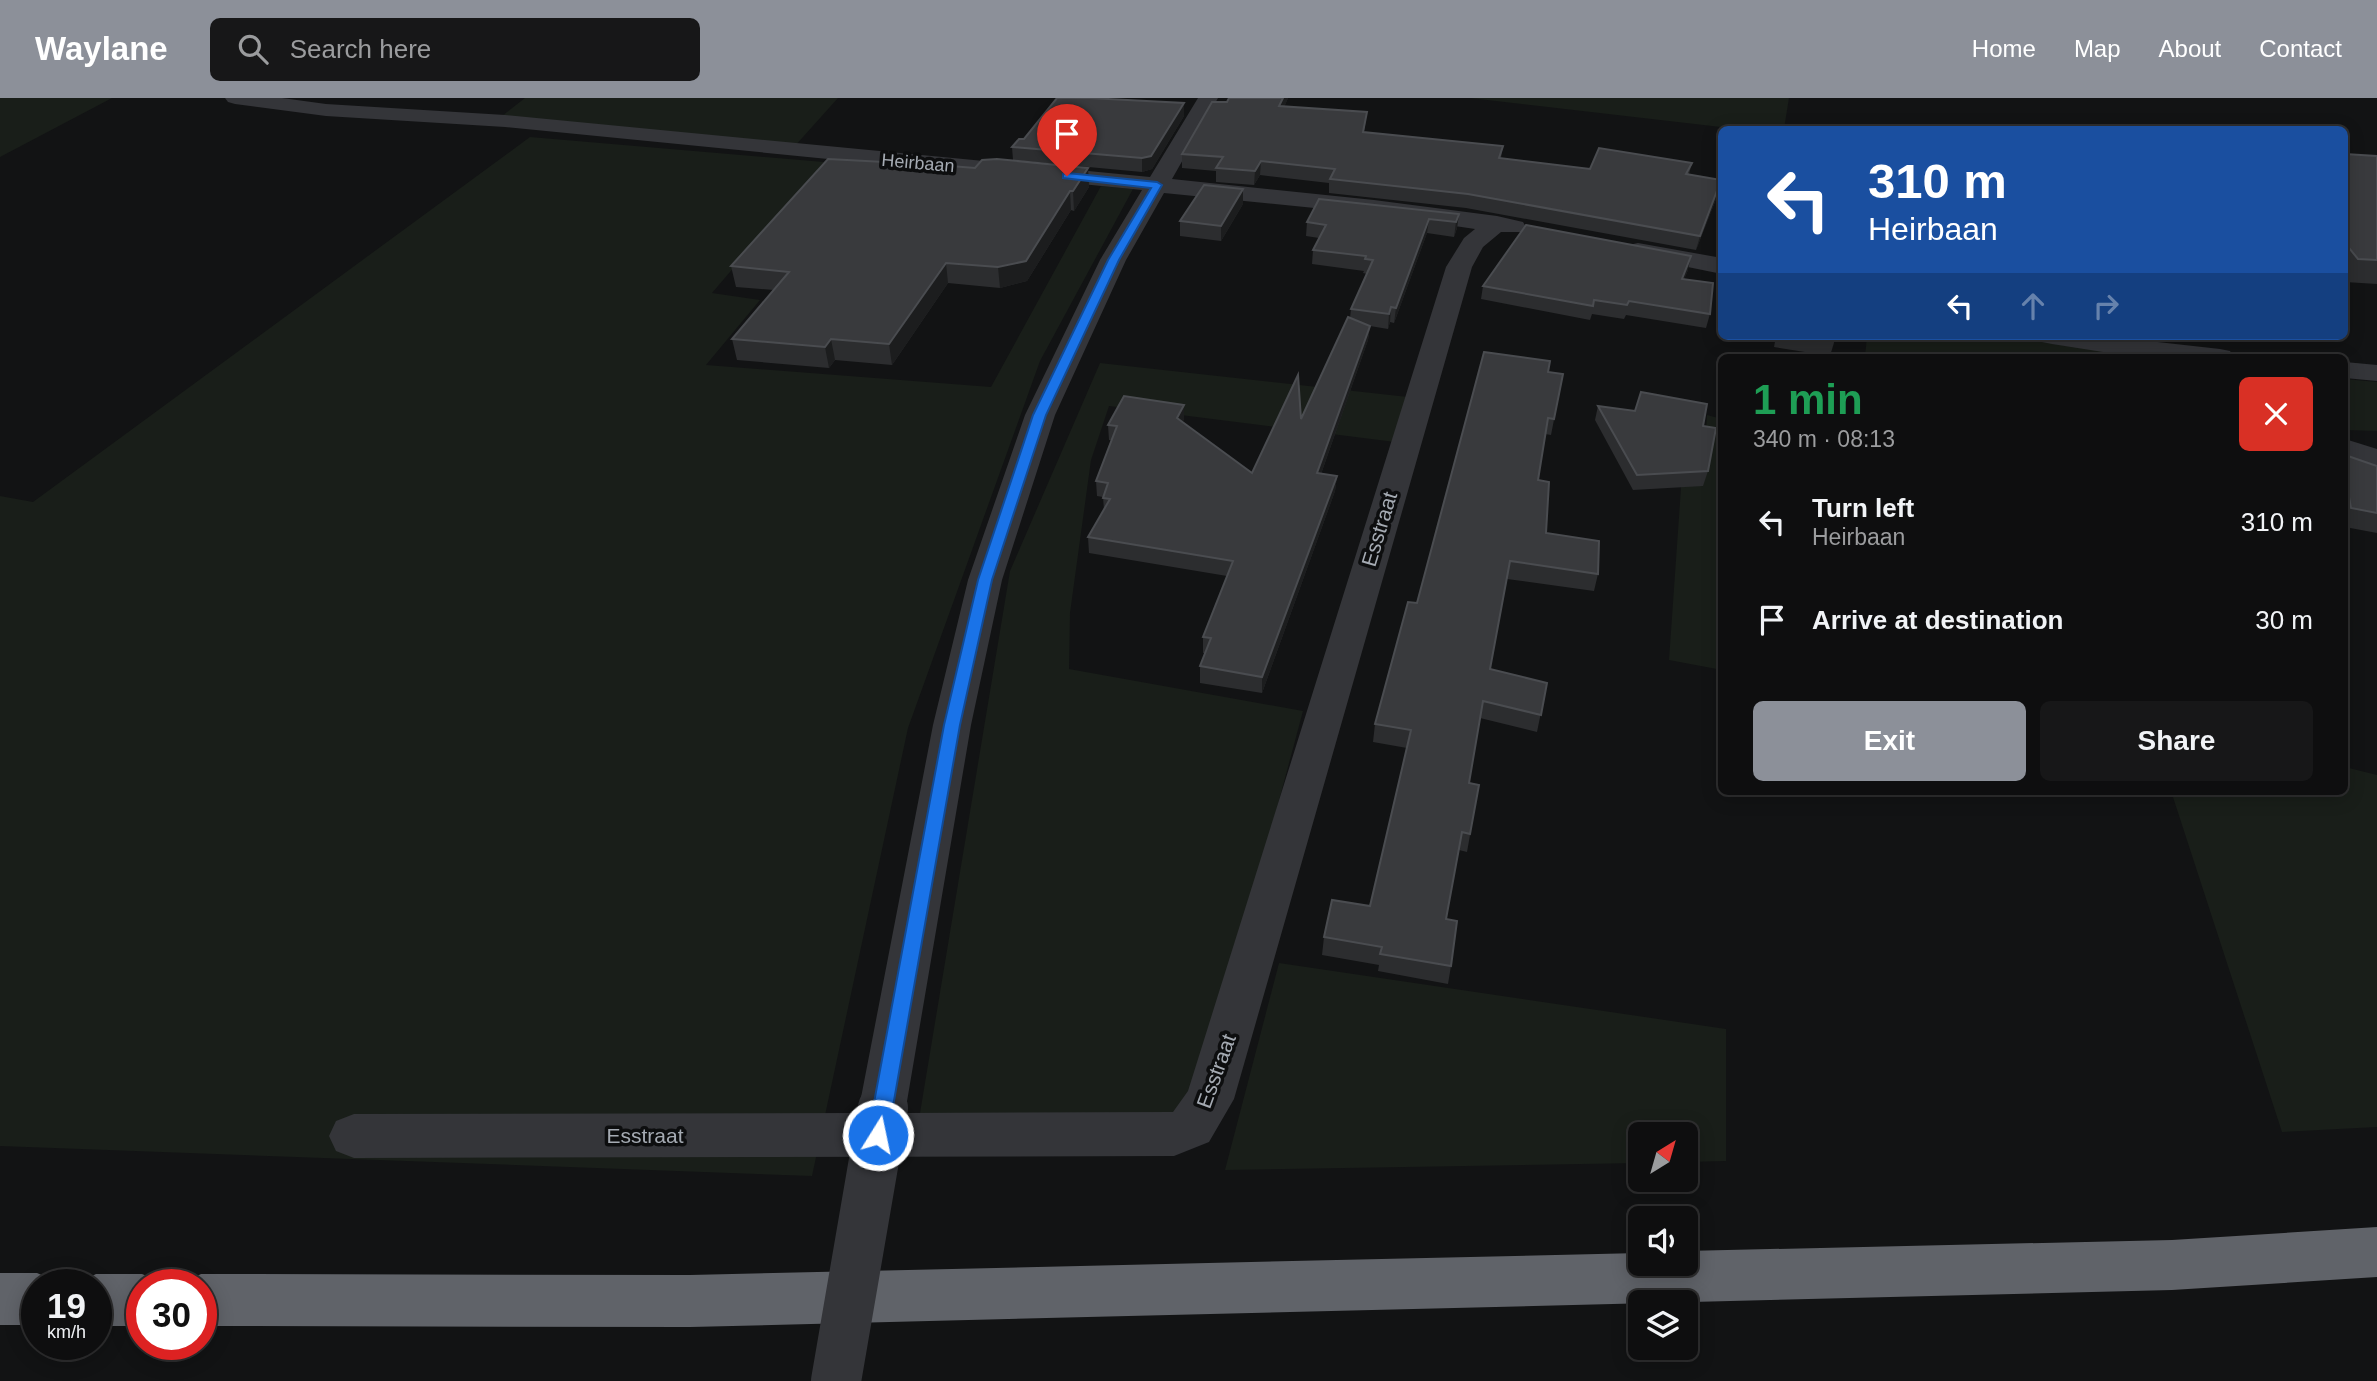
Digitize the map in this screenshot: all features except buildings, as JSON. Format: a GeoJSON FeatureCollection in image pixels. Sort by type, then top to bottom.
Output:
{"type":"FeatureCollection","features":[{"type":"Feature","properties":{"kind":"highway"},"geometry":{"type":"LineString","coordinates":[[217,1300],[718,1301],[2172,1265],[2377,1252]]}},
{"type":"Feature","properties":{"kind":"highway"},"geometry":{"type":"LineString","coordinates":[[0,1299],[21,1300]]}},
{"type":"Feature","properties":{"kind":"street","name":"Heirbaan"},"geometry":{"type":"LineString","coordinates":[[235,98],[326,110],[505,121],[663,135],[1374,207],[1497,223],[1541,232]]}},
{"type":"Feature","properties":{"kind":"street"},"geometry":{"type":"LineString","coordinates":[[836,1381],[952,725],[985,580],[1040,415],[1114,260],[1208,98]]}},
{"type":"Feature","properties":{"kind":"street","name":"Esstraat"},"geometry":{"type":"LineString","coordinates":[[354,1136],[1174,1134],[1192,1127],[1210,1099],[1459,267],[1473,243],[1497,223]]}},
{"type":"Feature","properties":{"kind":"street"},"geometry":{"type":"LineString","coordinates":[[1617,246],[1718,265]]}},
{"type":"Feature","properties":{"kind":"street"},"geometry":{"type":"LineString","coordinates":[[2077,340],[2167,354]]}},
{"type":"Feature","properties":{"kind":"street"},"geometry":{"type":"LineString","coordinates":[[2348,370],[2377,373]]}},
{"type":"Feature","properties":{"kind":"street"},"geometry":{"type":"LineString","coordinates":[[2348,449],[2377,460]]}},
{"type":"Feature","properties":{"kind":"shaded area"},"geometry":{"type":"Polygon","coordinates":[[[0,98],[112,98],[0,157],[0,98]]]}},
{"type":"Feature","properties":{"kind":"shaded area"},"geometry":{"type":"Polygon","coordinates":[[[525,98],[838,98],[794,147],[498,119],[525,98]]]}},
{"type":"Feature","properties":{"kind":"shaded area"},"geometry":{"type":"Polygon","coordinates":[[[1470,98],[1789,98],[1784,126],[1718,127],[1470,98]]]}},
{"type":"Feature","properties":{"kind":"shaded area"},"geometry":{"type":"Polygon","coordinates":[[[530,137],[824,162],[712,293],[760,300],[706,365],[991,387],[1101,186],[1133,189],[1040,361],[908,728],[812,1176],[0,1146],[0,496],[33,502],[530,137]]]}},
{"type":"Feature","properties":{"kind":"shaded area"},"geometry":{"type":"Polygon","coordinates":[[[1867,340],[2045,340],[2116,354],[1865,354],[1867,340]]]}},
{"type":"Feature","properties":{"kind":"shaded area"},"geometry":{"type":"Polygon","coordinates":[[[1100,363],[1408,397],[1395,442],[1109,406],[1091,460],[1070,613],[1069,669],[1303,711],[1197,1106],[1187,1118],[920,1113],[1010,571],[1100,363]]]}},
{"type":"Feature","properties":{"kind":"shaded area"},"geometry":{"type":"Polygon","coordinates":[[[2348,379],[2377,382],[2377,431],[2348,430],[2348,379]]]}},
{"type":"Feature","properties":{"kind":"shaded area"},"geometry":{"type":"Polygon","coordinates":[[[1707,415],[1718,418],[1718,669],[1669,660],[1684,445],[1705,447],[1707,415]]]}},
{"type":"Feature","properties":{"kind":"shaded area"},"geometry":{"type":"Polygon","coordinates":[[[2348,768],[2377,775],[2377,1127],[2282,1132],[2172,795],[2348,795],[2348,768]]]}},
{"type":"Feature","properties":{"kind":"shaded area"},"geometry":{"type":"Polygon","coordinates":[[[1279,963],[1726,1029],[1726,1161],[1698,1162],[1698,1122],[1628,1122],[1628,1163],[1225,1170],[1279,963]]]}},
{"type":"Feature","properties":{"kind":"route"},"geometry":{"type":"LineString","coordinates":[[878,1135],[952,725],[985,580],[1040,415],[1114,260],[1157,185],[1067,176]]}}]}
